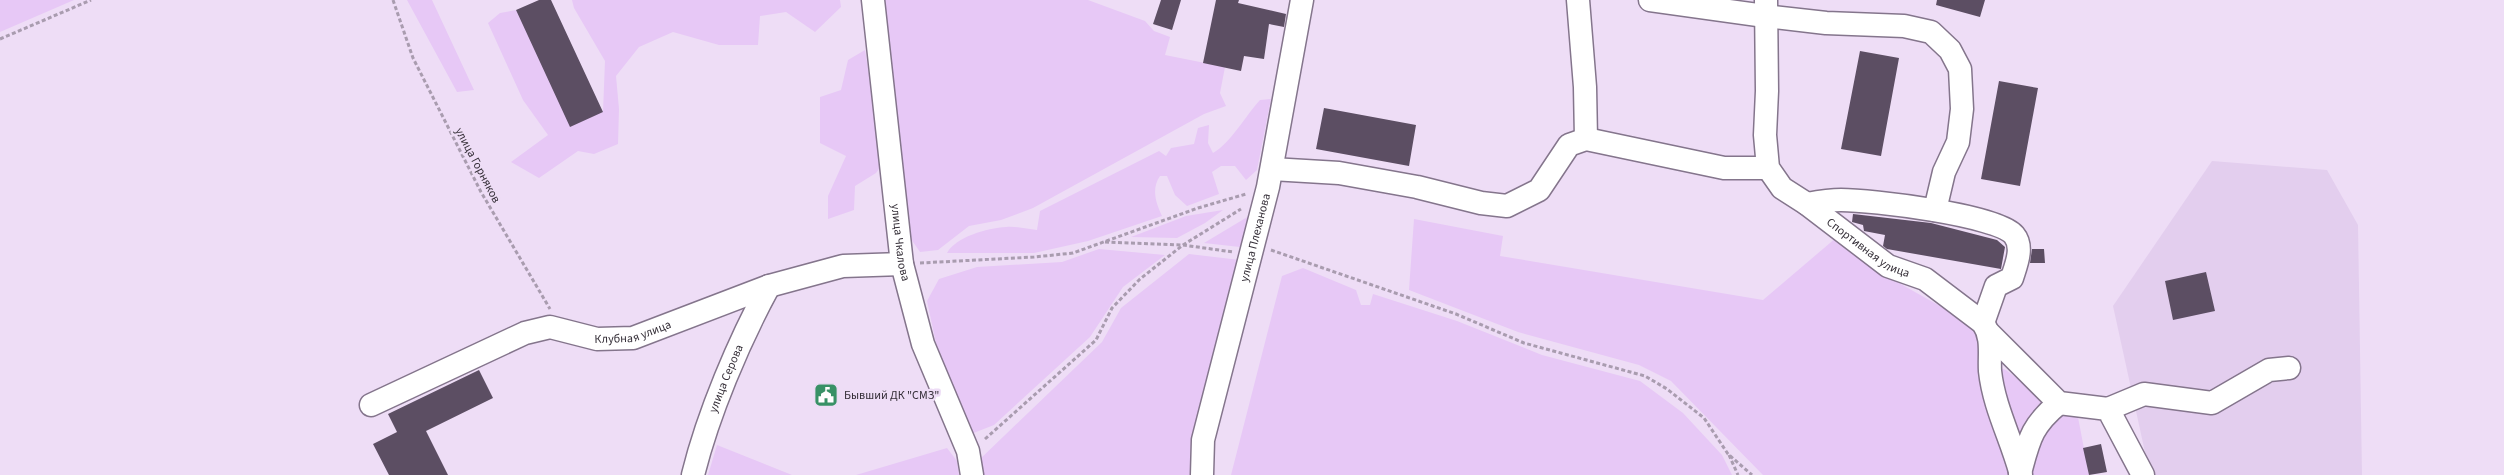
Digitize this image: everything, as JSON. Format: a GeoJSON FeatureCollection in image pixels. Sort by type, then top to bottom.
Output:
{"type":"FeatureCollection","features":[{"type":"Feature","properties":{"kind":"street","name":"улица Чкалова"},"geometry":{"type":"LineString","coordinates":[[874,0],[902,264],[923,344],[968,451],[972,475]]}},
{"type":"Feature","properties":{"kind":"street","name":"улица Плеханова"},"geometry":{"type":"LineString","coordinates":[[1202,475],[1203,440],[1270,178],[1302,0]]}},
{"type":"Feature","properties":{"kind":"street"},"geometry":{"type":"LineString","coordinates":[[1578,0],[1585,88],[1586,139]]}},
{"type":"Feature","properties":{"kind":"street"},"geometry":{"type":"LineString","coordinates":[[1650,0],[1766,8],[1826,23],[1904,26],[1931,32],[1950,50],[1960,69],[1962,108],[1958,142],[1944,172],[1935,210]]}},
{"type":"Feature","properties":{"kind":"street"},"geometry":{"type":"LineString","coordinates":[[1270,178],[1339,173],[1417,187],[1481,203],[1507,206],[1539,190],[1569,145],[1586,139],[1724,168],[1768,168],[1766,8]]}},
{"type":"Feature","properties":{"kind":"street","name":"Спортивная улица"},"geometry":{"type":"LineString","coordinates":[[1768,168],[1782,188],[1807,204],[1888,266],[1925,279],[1986,328],[2059,403]]}},
{"type":"Feature","properties":{"kind":"street"},"geometry":{"type":"LineString","coordinates":[[1807,204],[1840,200],[1892,203],[1935,210],[2007,228],[2016,237],[2020,255],[2012,278],[1996,286],[1986,328],[1990,372],[2000,418],[2020,474]]}},
{"type":"Feature","properties":{"kind":"street","name":"Клубная улица"},"geometry":{"type":"LineString","coordinates":[[371,405],[525,333],[550,327],[597,339],[633,338],[769,286],[842,266],[902,264]]}},
{"type":"Feature","properties":{"kind":"street","name":"улица Серова"},"geometry":{"type":"LineString","coordinates":[[693,475],[699,451],[747,326],[769,286]]}},
{"type":"Feature","properties":{"kind":"street"},"geometry":{"type":"LineString","coordinates":[[2020,474],[2031,435],[2042,417],[2059,403],[2108,409],[2144,394],[2212,403],[2269,370],[2289,368]]}},
{"type":"Feature","properties":{"kind":"street"},"geometry":{"type":"LineString","coordinates":[[2108,409],[2143,475]]}},
{"type":"Feature","properties":{"kind":"path"},"geometry":{"type":"LineString","coordinates":[[0,39],[91,0]]}},
{"type":"Feature","properties":{"kind":"path","name":"улица Горняков"},"geometry":{"type":"LineString","coordinates":[[393,0],[413,58],[482,192],[564,331]]}},
{"type":"Feature","properties":{"kind":"path"},"geometry":{"type":"LineString","coordinates":[[902,264],[1034,258],[1074,252],[1198,208],[1270,178]]}},
{"type":"Feature","properties":{"kind":"path"},"geometry":{"type":"LineString","coordinates":[[968,451],[986,439],[1096,340],[1112,308],[1140,279],[1183,245],[1247,205],[1270,178]]}},
{"type":"Feature","properties":{"kind":"path"},"geometry":{"type":"LineString","coordinates":[[1101,242],[1252,250],[1456,314],[1524,343],[1645,376],[1667,389],[1704,418],[1728,454],[1738,475]]}},
{"type":"Feature","properties":{"kind":"path"},"geometry":{"type":"LineString","coordinates":[[1728,454],[1752,475]]}},
{"type":"Feature","properties":{"kind":"shaded area"},"geometry":{"type":"Polygon","coordinates":[[[0,0],[74,0],[0,32],[0,0]]]}},
{"type":"Feature","properties":{"kind":"shaded area"},"geometry":{"type":"Polygon","coordinates":[[[407,0],[432,0],[474,90],[457,92],[407,0]]]}},
{"type":"Feature","properties":{"kind":"shaded area"},"geometry":{"type":"Polygon","coordinates":[[[572,0],[840,0],[841,7],[815,32],[786,12],[760,16],[758,45],[719,45],[673,32],[639,47],[616,76],[619,109],[618,144],[594,154],[578,151],[539,178],[511,162],[548,135],[523,100],[488,23],[500,13],[516,10],[603,112],[605,61],[574,8],[572,0]]]}},
{"type":"Feature","properties":{"kind":"shaded area"},"geometry":{"type":"Polygon","coordinates":[[[884,0],[1088,0],[1145,21],[1154,31],[1170,37],[1165,55],[1225,67],[1220,93],[1226,106],[1204,114],[1033,208],[1001,220],[969,226],[938,250],[920,252],[911,239],[884,0]]]}},
{"type":"Feature","properties":{"kind":"shaded area"},"geometry":{"type":"Polygon","coordinates":[[[865,50],[884,162],[876,173],[855,186],[854,210],[828,219],[828,196],[846,156],[820,143],[820,97],[841,90],[848,60],[865,50]]]}},
{"type":"Feature","properties":{"kind":"shaded area"},"geometry":{"type":"Polygon","coordinates":[[[1271,99],[1257,170],[1246,180],[1235,166],[1221,166],[1212,172],[1219,194],[1187,206],[1175,195],[1167,176],[1160,176],[1155,191],[1156,201],[1162,216],[1088,241],[1034,253],[947,253],[957,242],[981,231],[1010,227],[1037,230],[1040,211],[1159,151],[1166,156],[1171,148],[1194,144],[1198,128],[1209,125],[1208,143],[1213,153],[1226,143],[1260,100],[1271,99]]]}},
{"type":"Feature","properties":{"kind":"shaded area"},"geometry":{"type":"Polygon","coordinates":[[[2212,161],[2327,170],[2358,225],[2362,475],[2150,475],[2113,306],[2212,161]]]}},
{"type":"Feature","properties":{"kind":"shaded area"},"geometry":{"type":"Polygon","coordinates":[[[1223,210],[1205,223],[1177,238],[1131,237],[1186,216],[1223,210]]]}},
{"type":"Feature","properties":{"kind":"shaded area"},"geometry":{"type":"Polygon","coordinates":[[[1249,216],[1245,241],[1240,247],[1204,243],[1249,216]]]}},
{"type":"Feature","properties":{"kind":"shaded area"},"geometry":{"type":"Polygon","coordinates":[[[1414,219],[1503,236],[1500,256],[1763,300],[1837,237],[1883,274],[1970,323],[1982,344],[2014,475],[1763,475],[1671,381],[1639,365],[1518,332],[1409,290],[1414,219]]]}},
{"type":"Feature","properties":{"kind":"shaded area"},"geometry":{"type":"Polygon","coordinates":[[[1099,249],[1165,255],[1123,287],[1090,337],[994,425],[971,434],[936,343],[927,301],[939,279],[977,267],[1062,262],[1099,249]]]}},
{"type":"Feature","properties":{"kind":"shaded area"},"geometry":{"type":"Polygon","coordinates":[[[1189,254],[1240,260],[1196,475],[981,475],[978,461],[1102,342],[1121,308],[1189,254]]]}},
{"type":"Feature","properties":{"kind":"shaded area"},"geometry":{"type":"Polygon","coordinates":[[[1303,268],[1356,290],[1361,305],[1370,305],[1373,294],[1457,321],[1542,355],[1640,381],[1683,413],[1722,455],[1732,475],[1231,475],[1282,276],[1303,268]]]}},
{"type":"Feature","properties":{"kind":"shaded area"},"geometry":{"type":"Polygon","coordinates":[[[1997,367],[2006,370],[2045,400],[2020,446],[1997,367]]]}},
{"type":"Feature","properties":{"kind":"shaded area"},"geometry":{"type":"Polygon","coordinates":[[[2077,412],[2089,475],[2027,475],[2039,439],[2054,417],[2077,412]]]}},
{"type":"Feature","properties":{"kind":"shaded area"},"geometry":{"type":"Polygon","coordinates":[[[717,445],[792,475],[708,475],[717,445]]]}},
{"type":"Feature","properties":{"kind":"shaded area"},"geometry":{"type":"Polygon","coordinates":[[[947,448],[957,461],[959,475],[856,475],[947,448]]]}},
{"type":"Feature","properties":{"kind":"building"},"geometry":{"type":"Polygon","coordinates":[[[539,0],[551,0],[603,112],[570,127],[516,10],[539,0]]]}},
{"type":"Feature","properties":{"kind":"building"},"geometry":{"type":"Polygon","coordinates":[[[1161,0],[1181,0],[1172,30],[1153,24],[1161,0]]]}},
{"type":"Feature","properties":{"kind":"building"},"geometry":{"type":"Polygon","coordinates":[[[1216,0],[1239,0],[1238,3],[1286,14],[1284,27],[1269,24],[1264,59],[1244,56],[1241,71],[1203,63],[1216,0]]]}},
{"type":"Feature","properties":{"kind":"building"},"geometry":{"type":"Polygon","coordinates":[[[1937,0],[1985,0],[1980,17],[1936,5],[1937,0]]]}},
{"type":"Feature","properties":{"kind":"building"},"geometry":{"type":"Polygon","coordinates":[[[1860,51],[1899,58],[1881,156],[1841,149],[1860,51]]]}},
{"type":"Feature","properties":{"kind":"building"},"geometry":{"type":"Polygon","coordinates":[[[1999,81],[2038,88],[2020,186],[1981,179],[1999,81]]]}},
{"type":"Feature","properties":{"kind":"building"},"geometry":{"type":"Polygon","coordinates":[[[1324,108],[1416,125],[1409,166],[1316,149],[1324,108]]]}},
{"type":"Feature","properties":{"kind":"building"},"geometry":{"type":"Polygon","coordinates":[[[1853,214],[1931,223],[1997,240],[2005,247],[2001,269],[1887,249],[1883,246],[1885,235],[1864,231],[1863,225],[1852,222],[1853,214]]]}},
{"type":"Feature","properties":{"kind":"building"},"geometry":{"type":"Polygon","coordinates":[[[2032,249],[2044,249],[2045,263],[2030,263],[2032,249]]]}},
{"type":"Feature","properties":{"kind":"building"},"geometry":{"type":"Polygon","coordinates":[[[2206,272],[2215,311],[2173,320],[2165,281],[2206,272]]]}},
{"type":"Feature","properties":{"kind":"building"},"geometry":{"type":"Polygon","coordinates":[[[479,370],[493,398],[426,431],[448,475],[389,475],[373,444],[397,432],[388,414],[479,370]]]}},
{"type":"Feature","properties":{"kind":"building"},"geometry":{"type":"Polygon","coordinates":[[[2101,444],[2107,472],[2089,475],[2083,448],[2101,444]]]}},
{"type":"Feature","properties":{"kind":"place","name":"Бывший ДК \"СМЗ\""},"geometry":{"type":"Point","coordinates":[826,395]}}]}
